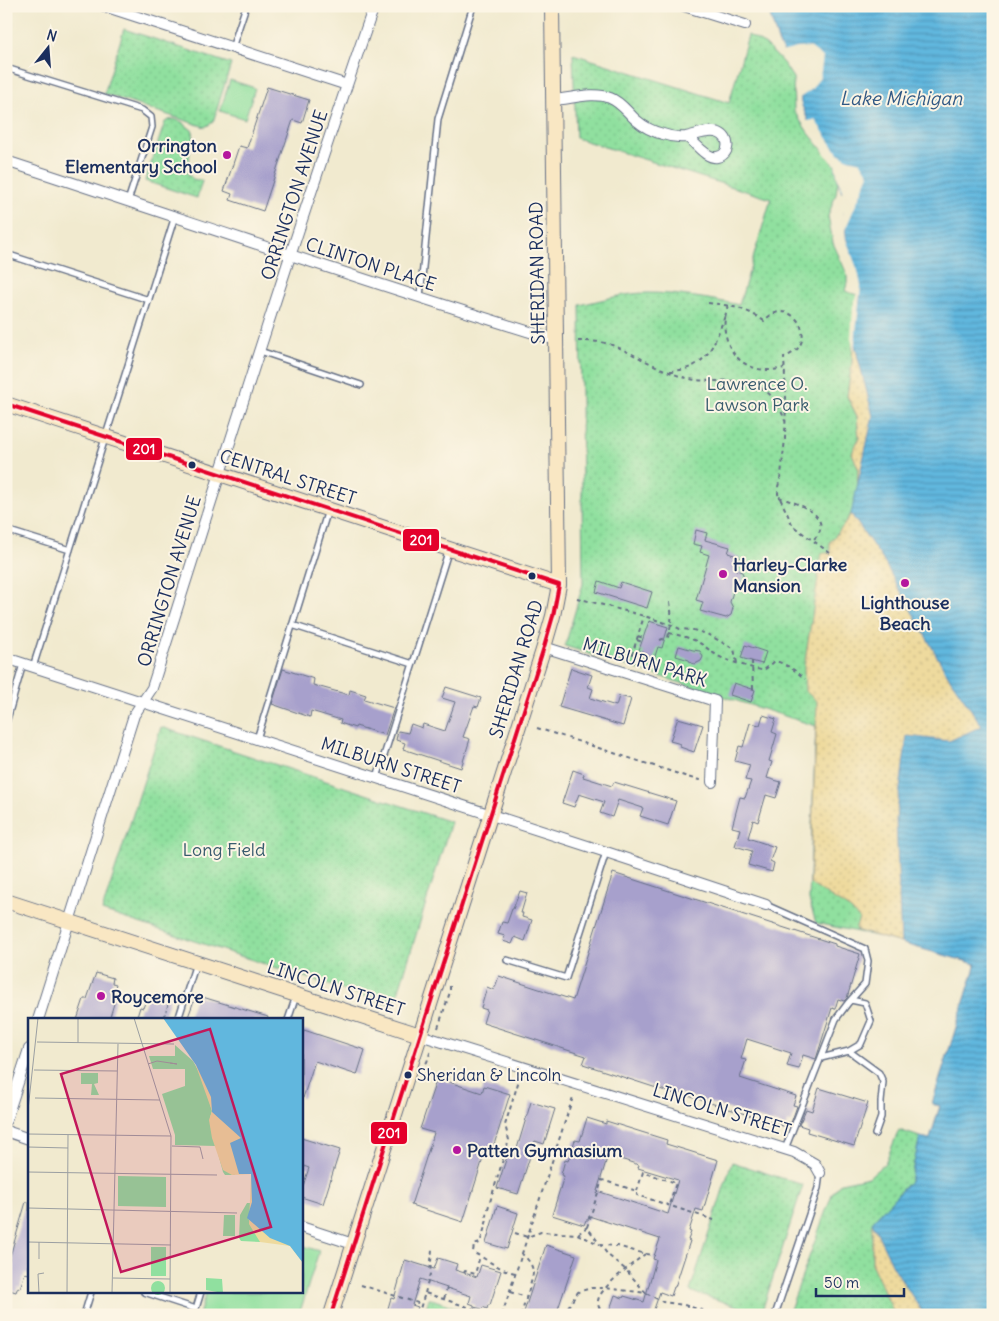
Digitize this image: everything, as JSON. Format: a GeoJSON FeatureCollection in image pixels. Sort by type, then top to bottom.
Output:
{"type":"FeatureCollection","features":[{"type":"Feature","properties":{"kind":"main road","name":"SHERIDAN ROAD"},"geometry":{"type":"LineString","coordinates":[[331,1315],[554,616],[559,585],[552,6]]}},
{"type":"Feature","properties":{"kind":"main road","name":"CENTRAL STREET"},"geometry":{"type":"LineString","coordinates":[[6,404],[559,585]]}},
{"type":"Feature","properties":{"kind":"main road","name":"LINCOLN STREET"},"geometry":{"type":"LineString","coordinates":[[6,901],[420,1035]]}},
{"type":"Feature","properties":{"kind":"street"},"geometry":{"type":"LineString","coordinates":[[104,6],[346,86]]}},
{"type":"Feature","properties":{"kind":"street","name":"ORRINGTON AVENUE"},"geometry":{"type":"LineString","coordinates":[[39,1018],[134,715],[152,688],[346,86],[374,6]]}},
{"type":"Feature","properties":{"kind":"street"},"geometry":{"type":"LineString","coordinates":[[684,6],[745,25]]}},
{"type":"Feature","properties":{"kind":"street"},"geometry":{"type":"LineString","coordinates":[[553,100],[590,96],[610,98],[619,103],[637,121],[661,134],[675,138],[687,136]]}},
{"type":"Feature","properties":{"kind":"street","name":"CLINTON PLACE"},"geometry":{"type":"LineString","coordinates":[[6,161],[556,340]]}},
{"type":"Feature","properties":{"kind":"street","name":"MILBURN PARK"},"geometry":{"type":"LineString","coordinates":[[544,647],[715,701],[712,782]]}},
{"type":"Feature","properties":{"kind":"street","name":"MILBURN STREET"},"geometry":{"type":"LineString","coordinates":[[6,658],[766,905]]}},
{"type":"Feature","properties":{"kind":"street","name":"LINCOLN STREET"},"geometry":{"type":"LineString","coordinates":[[420,1035],[794,1152],[815,1164],[820,1173]]}},
{"type":"Feature","properties":{"kind":"street"},"geometry":{"type":"LineString","coordinates":[[6,1120],[28,1052]]}},
{"type":"Feature","properties":{"kind":"street"},"geometry":{"type":"LineString","coordinates":[[6,1131],[28,1138]]}},
{"type":"Feature","properties":{"kind":"street"},"geometry":{"type":"LineString","coordinates":[[302,1227],[353,1244]]}},
{"type":"Feature","properties":{"kind":"lane"},"geometry":{"type":"LineString","coordinates":[[232,48],[246,6]]}},
{"type":"Feature","properties":{"kind":"lane"},"geometry":{"type":"LineString","coordinates":[[420,297],[438,119],[473,6]]}},
{"type":"Feature","properties":{"kind":"lane"},"geometry":{"type":"LineString","coordinates":[[6,68],[142,110],[151,117],[152,127],[128,200]]}},
{"type":"Feature","properties":{"kind":"lane"},"geometry":{"type":"LineString","coordinates":[[6,723],[70,550],[175,216]]}},
{"type":"Feature","properties":{"kind":"lane"},"geometry":{"type":"LineString","coordinates":[[6,254],[149,300]]}},
{"type":"Feature","properties":{"kind":"lane"},"geometry":{"type":"LineString","coordinates":[[260,351],[361,385]]}},
{"type":"Feature","properties":{"kind":"lane"},"geometry":{"type":"LineString","coordinates":[[256,739],[328,510]]}},
{"type":"Feature","properties":{"kind":"lane"},"geometry":{"type":"LineString","coordinates":[[6,530],[70,550]]}},
{"type":"Feature","properties":{"kind":"lane"},"geometry":{"type":"LineString","coordinates":[[377,778],[449,549]]}},
{"type":"Feature","properties":{"kind":"lane"},"geometry":{"type":"LineString","coordinates":[[292,625],[413,664]]}},
{"type":"Feature","properties":{"kind":"lane"},"geometry":{"type":"LineString","coordinates":[[507,960],[566,978],[606,852]]}},
{"type":"Feature","properties":{"kind":"lane"},"geometry":{"type":"LineString","coordinates":[[766,905],[865,949],[868,961],[866,984],[836,1019],[785,1149]]}},
{"type":"Feature","properties":{"kind":"lane"},"geometry":{"type":"LineString","coordinates":[[179,1018],[196,962]]}},
{"type":"Feature","properties":{"kind":"lane"},"geometry":{"type":"LineString","coordinates":[[289,1018],[296,995]]}},
{"type":"Feature","properties":{"kind":"lane"},"geometry":{"type":"LineString","coordinates":[[821,1058],[862,1044],[871,1021],[865,1003],[851,1000]]}},
{"type":"Feature","properties":{"kind":"lane"},"geometry":{"type":"LineString","coordinates":[[849,1050],[879,1073],[883,1082],[880,1102],[881,1117],[875,1134]]}},
{"type":"Feature","properties":{"kind":"lane"},"geometry":{"type":"LineString","coordinates":[[775,1315],[818,1188],[820,1173]]}},
{"type":"Feature","properties":{"kind":"lane"},"geometry":{"type":"LineString","coordinates":[[84,1315],[90,1294]]}},
{"type":"Feature","properties":{"kind":"lane"},"geometry":{"type":"LineString","coordinates":[[149,1294],[195,1312],[200,1294]]}},
{"type":"Feature","properties":{"kind":"path"},"geometry":{"type":"LineString","coordinates":[[708,303],[744,309],[764,321],[768,316],[781,312],[788,313],[799,321],[802,330],[802,340],[793,353],[784,357],[786,439],[778,487],[780,497],[793,526],[830,553]]}},
{"type":"Feature","properties":{"kind":"path"},"geometry":{"type":"LineString","coordinates":[[668,371],[692,367],[704,358],[713,346],[728,305]]}},
{"type":"Feature","properties":{"kind":"path"},"geometry":{"type":"LineString","coordinates":[[726,311],[725,336],[731,350],[739,360],[758,370],[771,371],[784,368]]}},
{"type":"Feature","properties":{"kind":"path"},"geometry":{"type":"LineString","coordinates":[[578,341],[611,345],[674,374],[698,381],[744,382],[758,386],[779,405],[786,424]]}},
{"type":"Feature","properties":{"kind":"path"},"geometry":{"type":"LineString","coordinates":[[780,497],[802,505],[817,516],[820,532],[813,540]]}},
{"type":"Feature","properties":{"kind":"path"},"geometry":{"type":"LineString","coordinates":[[577,598],[672,624],[680,629],[708,634],[734,649],[737,662]]}},
{"type":"Feature","properties":{"kind":"path"},"geometry":{"type":"LineString","coordinates":[[660,640],[668,637],[672,624],[670,602]]}},
{"type":"Feature","properties":{"kind":"path"},"geometry":{"type":"LineString","coordinates":[[632,655],[644,616]]}},
{"type":"Feature","properties":{"kind":"path"},"geometry":{"type":"LineString","coordinates":[[669,633],[697,641],[729,662],[737,662],[762,670],[775,661],[783,663],[805,679]]}},
{"type":"Feature","properties":{"kind":"path"},"geometry":{"type":"LineString","coordinates":[[638,636],[643,638]]}},
{"type":"Feature","properties":{"kind":"path"},"geometry":{"type":"LineString","coordinates":[[637,640],[642,642]]}},
{"type":"Feature","properties":{"kind":"path"},"geometry":{"type":"LineString","coordinates":[[752,661],[753,689]]}},
{"type":"Feature","properties":{"kind":"path"},"geometry":{"type":"LineString","coordinates":[[537,728],[694,779],[712,782]]}},
{"type":"Feature","properties":{"kind":"path"},"geometry":{"type":"LineString","coordinates":[[516,1273],[507,1271],[473,1252],[473,1250],[474,1245],[480,1243],[487,1220],[486,1215],[509,1140],[505,1125],[519,1080]]}},
{"type":"Feature","properties":{"kind":"path"},"geometry":{"type":"LineString","coordinates":[[502,1315],[573,1097]]}},
{"type":"Feature","properties":{"kind":"path"},"geometry":{"type":"LineString","coordinates":[[637,1192],[643,1172],[676,1183],[669,1205]]}},
{"type":"Feature","properties":{"kind":"path"},"geometry":{"type":"LineString","coordinates":[[577,1234],[587,1227],[602,1180],[637,1192],[637,1195],[714,1220]]}},
{"type":"Feature","properties":{"kind":"path"},"geometry":{"type":"LineString","coordinates":[[587,1227],[608,1255],[626,1270],[646,1293]]}},
{"type":"Feature","properties":{"kind":"path"},"geometry":{"type":"LineString","coordinates":[[515,1233],[527,1237],[542,1232],[577,1234],[601,1245],[617,1246],[655,1255]]}},
{"type":"Feature","properties":{"kind":"path"},"geometry":{"type":"LineString","coordinates":[[418,1315],[430,1274],[432,1249]]}},
{"type":"Feature","properties":{"kind":"path"},"geometry":{"type":"LineString","coordinates":[[521,1315],[533,1278],[533,1271],[528,1260],[522,1254]]}},
{"type":"Feature","properties":{"kind":"path"},"geometry":{"type":"LineString","coordinates":[[605,1315],[598,1306],[598,1299],[605,1288],[645,1254]]}},
{"type":"Feature","properties":{"kind":"path"},"geometry":{"type":"LineString","coordinates":[[464,1273],[465,1271],[475,1274],[480,1256]]}},
{"type":"Feature","properties":{"kind":"path"},"geometry":{"type":"LineString","coordinates":[[361,1285],[422,1304]]}},
{"type":"Feature","properties":{"kind":"path"},"geometry":{"type":"LineString","coordinates":[[444,1299],[447,1288]]}},
{"type":"Feature","properties":{"kind":"path"},"geometry":{"type":"LineString","coordinates":[[565,1315],[578,1292],[591,1288],[646,1293],[663,1302],[684,1305],[718,1315]]}},
{"type":"Feature","properties":{"kind":"path"},"geometry":{"type":"LineString","coordinates":[[510,1292],[526,1297]]}},
{"type":"Feature","properties":{"kind":"path"},"geometry":{"type":"LineString","coordinates":[[425,1293],[492,1315]]}},
{"type":"Feature","properties":{"kind":"path"},"geometry":{"type":"LineString","coordinates":[[476,1309],[479,1315]]}},
{"type":"Feature","properties":{"kind":"green space"},"geometry":{"type":"Polygon","coordinates":[[[124,29],[231,64],[213,122],[205,127],[104,94],[124,29]]]}},
{"type":"Feature","properties":{"kind":"green space","name":"Lawrence O. Lawson Park"},"geometry":{"type":"Polygon","coordinates":[[[748,35],[766,45],[784,64],[793,78],[794,111],[807,131],[835,165],[838,180],[836,194],[828,216],[833,243],[847,274],[845,291],[860,296],[853,338],[852,363],[847,396],[857,416],[859,438],[853,453],[858,468],[857,504],[844,525],[830,542],[876,936],[816,923],[809,900],[816,726],[565,646],[583,584],[580,305],[622,295],[648,293],[694,297],[739,305],[771,199],[576,138],[573,54],[729,103],[748,35]]]}},
{"type":"Feature","properties":{"kind":"green space"},"geometry":{"type":"Polygon","coordinates":[[[230,80],[255,88],[245,119],[220,111],[230,80]]]}},
{"type":"Feature","properties":{"kind":"green space"},"geometry":{"type":"Polygon","coordinates":[[[174,119],[182,122],[193,131],[194,142],[190,149],[186,172],[193,179],[202,181],[197,198],[145,181],[165,122],[174,119]]]}},
{"type":"Feature","properties":{"kind":"green space","name":"Long Field"},"geometry":{"type":"Polygon","coordinates":[[[161,727],[451,822],[394,1006],[102,911],[161,727]]]}},
{"type":"Feature","properties":{"kind":"green space"},"geometry":{"type":"Polygon","coordinates":[[[899,1130],[920,1137],[910,1181],[872,1222],[911,1315],[788,1315],[832,1194],[841,1183],[869,1177],[885,1163],[899,1130]]]}},
{"type":"Feature","properties":{"kind":"green space"},"geometry":{"type":"Polygon","coordinates":[[[732,1162],[803,1185],[761,1314],[690,1291],[732,1162]]]}},
{"type":"Feature","properties":{"kind":"green space"},"geometry":{"type":"Polygon","coordinates":[[[302,1245],[319,1251],[299,1315],[199,1315],[205,1294],[302,1294],[302,1245]]]}},
{"type":"Feature","properties":{"kind":"green space"},"geometry":{"type":"Polygon","coordinates":[[[429,1298],[477,1315],[424,1315],[429,1298]]]}},
{"type":"Feature","properties":{"kind":"sand","name":"Lighthouse Beach"},"geometry":{"type":"Polygon","coordinates":[[[845,227],[913,275],[993,784],[993,1315],[895,1315],[872,1265],[872,1222],[910,1181],[920,1137],[930,1139],[940,1106],[932,1104],[976,964],[855,930],[859,919],[851,910],[810,884],[817,701],[805,691],[804,667],[822,553],[830,553],[830,542],[844,525],[857,504],[858,468],[852,453],[859,438],[857,416],[847,396],[852,363],[853,338],[860,296],[846,239],[845,227]]]}},
{"type":"Feature","properties":{"kind":"water","name":"Lake Michigan"},"geometry":{"type":"Polygon","coordinates":[[[767,6],[993,6],[993,1315],[924,1315],[893,1266],[872,1222],[910,1181],[920,1137],[930,1139],[940,1106],[932,1104],[976,964],[901,943],[896,819],[907,736],[949,741],[982,726],[947,674],[883,560],[851,514],[873,416],[853,338],[860,296],[846,239],[843,195],[835,165],[809,123],[801,103],[800,76],[779,44],[767,6]]]}},
{"type":"Feature","properties":{"kind":"pier"},"geometry":{"type":"Polygon","coordinates":[[[810,47],[823,57],[820,77],[811,90],[798,99],[797,77],[781,52],[810,47]]]}},
{"type":"Feature","properties":{"kind":"pier"},"geometry":{"type":"Polygon","coordinates":[[[815,120],[838,153],[848,159],[861,162],[869,174],[845,230],[846,239],[858,271],[861,286],[854,352],[851,338],[853,306],[857,296],[856,287],[848,276],[841,258],[844,239],[842,227],[844,216],[840,195],[843,190],[838,180],[835,165],[825,154],[806,121],[815,120]]]}},
{"type":"Feature","properties":{"kind":"building"},"geometry":{"type":"Polygon","coordinates":[[[267,87],[309,100],[302,123],[293,120],[263,211],[230,200],[232,194],[224,191],[239,146],[247,148],[267,87]]]}},
{"type":"Feature","properties":{"kind":"building","name":"Harley-Clarke Mansion"},"geometry":{"type":"Polygon","coordinates":[[[696,530],[707,533],[705,540],[730,547],[728,553],[740,557],[736,570],[742,572],[744,577],[742,583],[734,588],[730,602],[733,608],[731,615],[726,618],[700,611],[703,602],[696,600],[709,555],[700,552],[702,546],[693,544],[696,530]]]}},
{"type":"Feature","properties":{"kind":"building"},"geometry":{"type":"Polygon","coordinates":[[[599,581],[619,588],[621,582],[652,592],[647,608],[596,592],[599,581]]]}},
{"type":"Feature","properties":{"kind":"building"},"geometry":{"type":"Polygon","coordinates":[[[649,621],[668,627],[662,648],[658,647],[653,662],[641,659],[644,652],[639,650],[649,621]]]}},
{"type":"Feature","properties":{"kind":"building"},"geometry":{"type":"Polygon","coordinates":[[[745,645],[766,652],[762,664],[741,658],[745,645]]]}},
{"type":"Feature","properties":{"kind":"building"},"geometry":{"type":"Polygon","coordinates":[[[679,646],[700,651],[703,657],[701,661],[695,664],[676,656],[679,646]]]}},
{"type":"Feature","properties":{"kind":"building"},"geometry":{"type":"Polygon","coordinates":[[[571,668],[592,675],[588,687],[593,689],[590,698],[616,706],[619,696],[631,699],[623,726],[559,707],[571,668]]]}},
{"type":"Feature","properties":{"kind":"building"},"geometry":{"type":"Polygon","coordinates":[[[283,669],[314,679],[313,685],[349,695],[350,690],[366,695],[364,699],[394,708],[385,735],[356,726],[355,728],[340,723],[341,720],[311,711],[310,717],[272,704],[283,669]]]}},
{"type":"Feature","properties":{"kind":"building"},"geometry":{"type":"Polygon","coordinates":[[[734,683],[755,690],[751,702],[730,695],[734,683]]]}},
{"type":"Feature","properties":{"kind":"building"},"geometry":{"type":"Polygon","coordinates":[[[446,687],[481,698],[478,707],[474,706],[463,737],[470,739],[461,768],[403,749],[405,743],[396,740],[398,731],[408,733],[411,724],[422,728],[423,724],[445,731],[455,702],[442,698],[446,687]]]}},
{"type":"Feature","properties":{"kind":"building"},"geometry":{"type":"Polygon","coordinates":[[[763,715],[776,719],[772,732],[777,734],[769,761],[772,762],[767,778],[781,782],[776,798],[766,795],[758,822],[753,820],[748,838],[775,847],[770,861],[774,863],[772,872],[748,865],[752,851],[735,846],[740,829],[732,827],[740,797],[745,798],[751,781],[745,780],[750,765],[735,761],[739,746],[743,747],[750,723],[760,725],[763,715]]]}},
{"type":"Feature","properties":{"kind":"building"},"geometry":{"type":"Polygon","coordinates":[[[678,718],[703,725],[694,752],[680,747],[681,744],[670,741],[678,718]]]}},
{"type":"Feature","properties":{"kind":"building"},"geometry":{"type":"Polygon","coordinates":[[[573,770],[584,774],[583,777],[612,786],[614,782],[676,801],[668,825],[640,816],[643,808],[618,800],[612,817],[600,813],[604,802],[579,794],[574,807],[562,803],[573,770]]]}},
{"type":"Feature","properties":{"kind":"building"},"geometry":{"type":"Polygon","coordinates":[[[613,873],[835,944],[835,946],[860,954],[847,998],[844,1001],[838,999],[835,1009],[832,1008],[816,1059],[803,1055],[799,1069],[787,1066],[791,1053],[747,1039],[741,1059],[746,1060],[740,1078],[796,1096],[793,1105],[797,1106],[791,1123],[788,1122],[786,1127],[583,1064],[586,1056],[483,1023],[487,1010],[481,1008],[487,987],[494,990],[499,976],[573,1000],[613,873]]]}},
{"type":"Feature","properties":{"kind":"building"},"geometry":{"type":"Polygon","coordinates":[[[520,891],[527,893],[521,913],[523,913],[522,917],[532,920],[525,941],[515,937],[512,944],[503,941],[505,936],[498,934],[502,922],[507,923],[520,891]]]}},
{"type":"Feature","properties":{"kind":"building","name":"Roycemore"},"geometry":{"type":"Polygon","coordinates":[[[96,973],[113,978],[112,983],[116,984],[112,996],[116,997],[110,1018],[78,1018],[84,999],[87,999],[96,973]]]}},
{"type":"Feature","properties":{"kind":"building","name":"Roycemore"},"geometry":{"type":"Polygon","coordinates":[[[156,994],[170,998],[164,1018],[137,1018],[140,1007],[143,1008],[148,995],[155,998],[156,994]]]}},
{"type":"Feature","properties":{"kind":"building"},"geometry":{"type":"Polygon","coordinates":[[[196,995],[268,1017],[190,1018],[188,1017],[196,995]]]}},
{"type":"Feature","properties":{"kind":"building"},"geometry":{"type":"Polygon","coordinates":[[[304,1030],[365,1050],[357,1075],[315,1061],[302,1098],[302,1036],[304,1030]]]}},
{"type":"Feature","properties":{"kind":"building","name":"Patten Gymnasium"},"geometry":{"type":"Polygon","coordinates":[[[437,1078],[482,1093],[484,1086],[510,1094],[492,1151],[486,1149],[463,1222],[411,1205],[434,1133],[420,1129],[437,1078]]]}},
{"type":"Feature","properties":{"kind":"building"},"geometry":{"type":"Polygon","coordinates":[[[819,1088],[868,1103],[854,1146],[807,1132],[808,1128],[799,1125],[806,1109],[812,1111],[819,1088]]]}},
{"type":"Feature","properties":{"kind":"building"},"geometry":{"type":"Polygon","coordinates":[[[531,1102],[555,1109],[544,1144],[535,1141],[518,1194],[497,1188],[509,1150],[516,1152],[531,1102]]]}},
{"type":"Feature","properties":{"kind":"building"},"geometry":{"type":"Polygon","coordinates":[[[587,1118],[606,1124],[606,1121],[667,1140],[666,1144],[718,1160],[703,1211],[696,1209],[689,1231],[691,1232],[688,1240],[690,1241],[675,1287],[671,1296],[660,1292],[652,1315],[608,1315],[615,1295],[644,1302],[656,1260],[653,1259],[660,1239],[589,1216],[584,1225],[552,1215],[564,1176],[561,1175],[565,1160],[568,1161],[575,1140],[580,1141],[587,1118]],[[608,1155],[597,1191],[668,1214],[678,1180],[638,1168],[639,1165],[608,1155]]]}},
{"type":"Feature","properties":{"kind":"building"},"geometry":{"type":"Polygon","coordinates":[[[302,1138],[340,1150],[323,1204],[302,1197],[302,1189],[309,1168],[302,1165],[302,1138]]]}},
{"type":"Feature","properties":{"kind":"building"},"geometry":{"type":"Polygon","coordinates":[[[26,1202],[28,1202],[28,1274],[25,1273],[20,1288],[18,1287],[16,1292],[6,1289],[6,1270],[26,1202]]]}},
{"type":"Feature","properties":{"kind":"building"},"geometry":{"type":"Polygon","coordinates":[[[497,1206],[518,1213],[507,1249],[486,1243],[497,1206]]]}},
{"type":"Feature","properties":{"kind":"building"},"geometry":{"type":"Polygon","coordinates":[[[546,1245],[576,1255],[556,1315],[523,1315],[546,1245]]]}},
{"type":"Feature","properties":{"kind":"building"},"geometry":{"type":"Polygon","coordinates":[[[438,1258],[457,1264],[455,1270],[477,1277],[481,1265],[501,1271],[487,1309],[474,1307],[474,1305],[469,1303],[471,1296],[420,1279],[412,1305],[418,1307],[415,1315],[386,1315],[391,1298],[394,1299],[405,1260],[434,1269],[438,1258]]]}},
{"type":"Feature","properties":{"kind":"transit line","name":"201"},"geometry":{"type":"LineString","coordinates":[[6,404],[559,585]]}},
{"type":"Feature","properties":{"kind":"transit line","name":"201"},"geometry":{"type":"LineString","coordinates":[[331,1315],[544,647],[559,585]]}},
{"type":"Feature","properties":{"kind":"place","name":"Orrington Elementary School"},"geometry":{"type":"Point","coordinates":[227,155]}},
{"type":"Feature","properties":{"kind":"place","name":"Harley-Clarke Mansion"},"geometry":{"type":"Point","coordinates":[723,574]}},
{"type":"Feature","properties":{"kind":"place","name":"Lighthouse Beach"},"geometry":{"type":"Point","coordinates":[905,583]}},
{"type":"Feature","properties":{"kind":"place","name":"Roycemore"},"geometry":{"type":"Point","coordinates":[101,996]}},
{"type":"Feature","properties":{"kind":"place","name":"Sheridan & Lincoln"},"geometry":{"type":"Point","coordinates":[408,1075]}},
{"type":"Feature","properties":{"kind":"place","name":"Patten Gymnasium"},"geometry":{"type":"Point","coordinates":[457,1150]}}]}
